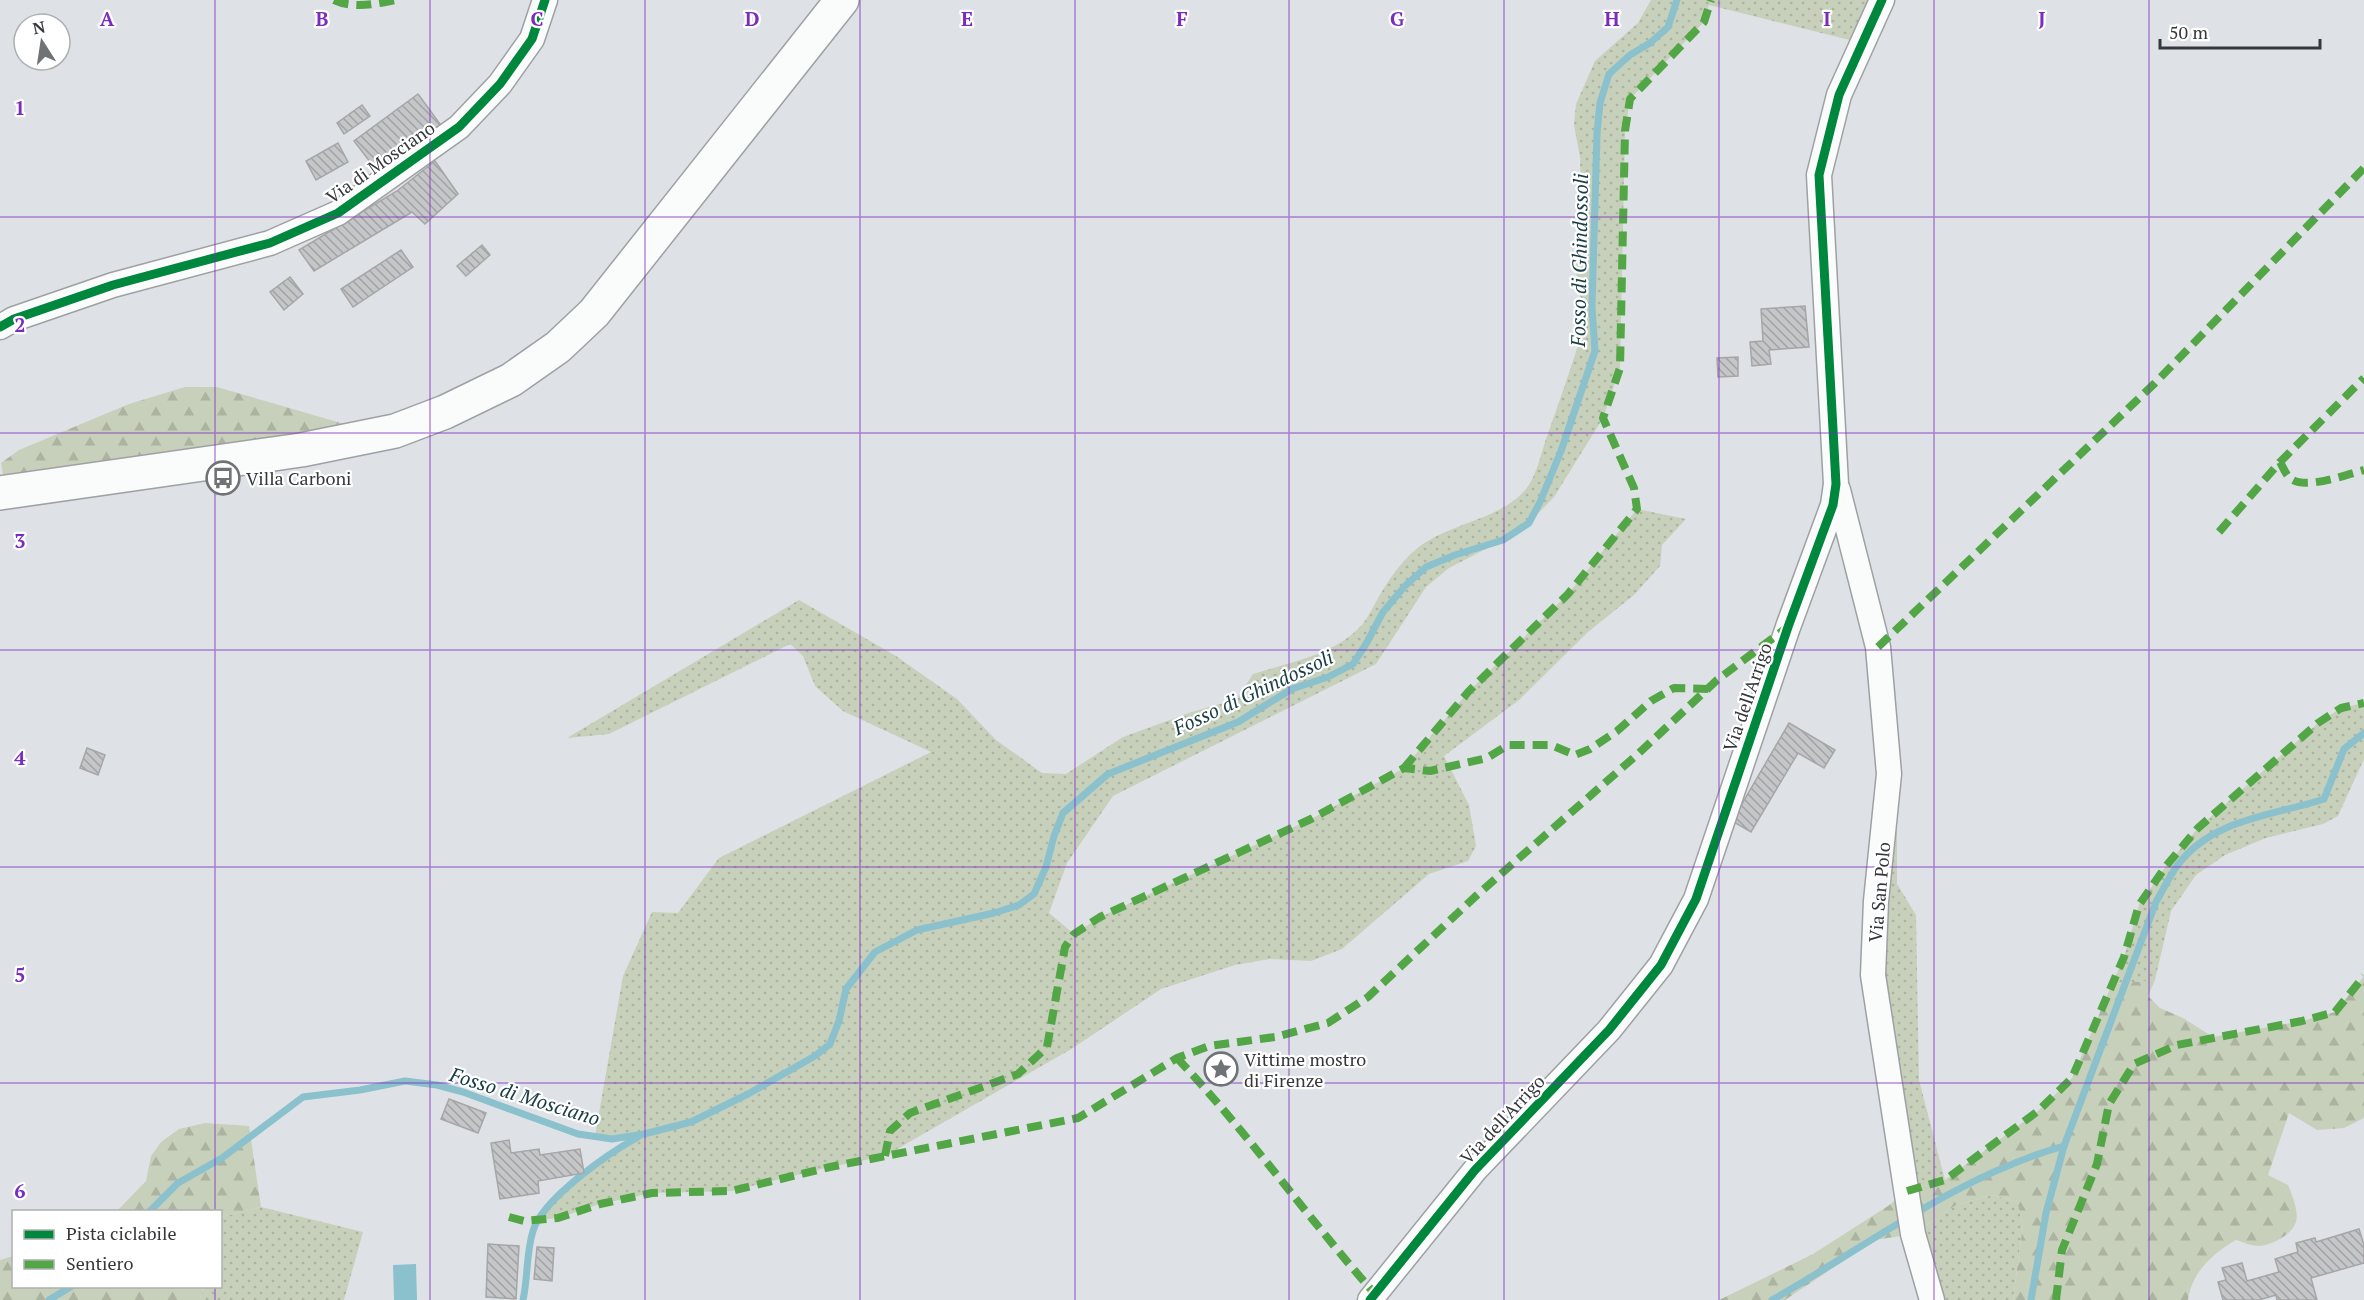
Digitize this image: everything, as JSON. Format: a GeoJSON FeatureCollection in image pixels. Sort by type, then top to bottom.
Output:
{"type":"FeatureCollection","features":[{"type":"Feature","properties":{"kind":"main road"},"geometry":{"type":"LineString","coordinates":[[0,494],[301,450],[395,431],[445,412],[511,380],[558,347],[594,313],[842,0]]}},
{"type":"Feature","properties":{"kind":"street","name":"Via di Mosciano"},"geometry":{"type":"LineString","coordinates":[[0,327],[14,319],[114,285],[270,243],[338,213],[459,127],[501,84],[531,39],[545,0]]}},
{"type":"Feature","properties":{"kind":"street","name":"Via dell'Arrigo"},"geometry":{"type":"LineString","coordinates":[[1370,1300],[1475,1170],[1609,1029],[1661,965],[1696,899],[1788,627],[1833,505],[1836,484],[1819,175],[1839,95],[1882,0]]}},
{"type":"Feature","properties":{"kind":"street","name":"Via San Polo"},"geometry":{"type":"LineString","coordinates":[[1836,484],[1878,647],[1889,774],[1876,901],[1873,975],[1913,1234],[1932,1300]]}},
{"type":"Feature","properties":{"kind":"green space"},"geometry":{"type":"Polygon","coordinates":[[[1651,0],[1882,0],[1862,43],[1709,5],[1704,22],[1630,99],[1625,131],[1620,368],[1603,418],[1554,497],[1529,523],[1503,540],[1449,568],[1426,587],[1376,664],[1113,796],[1067,863],[1049,913],[1074,934],[1100,917],[1311,819],[1404,768],[1469,691],[1568,594],[1637,509],[1686,519],[1662,545],[1660,566],[1634,595],[1588,632],[1519,700],[1444,756],[1469,805],[1476,846],[1468,861],[1429,874],[1342,949],[1311,961],[1270,959],[1235,965],[1161,989],[1073,1048],[885,1156],[731,1191],[652,1193],[600,1204],[558,1218],[539,1220],[571,1183],[614,1151],[642,1135],[612,1139],[595,1136],[623,976],[652,912],[678,913],[719,858],[931,752],[843,711],[815,686],[803,656],[790,644],[609,734],[567,738],[799,600],[896,656],[957,699],[996,740],[1042,773],[1066,774],[1123,737],[1192,712],[1237,699],[1253,674],[1310,657],[1349,637],[1365,621],[1398,568],[1418,547],[1438,535],[1505,507],[1526,489],[1533,478],[1583,331],[1583,311],[1575,265],[1581,199],[1580,157],[1574,125],[1576,104],[1595,61],[1638,23],[1651,0]]]}},
{"type":"Feature","properties":{"kind":"green space"},"geometry":{"type":"Polygon","coordinates":[[[185,387],[217,387],[379,434],[6,493],[1,463],[19,450],[129,404],[185,387]]]}},
{"type":"Feature","properties":{"kind":"green space"},"geometry":{"type":"Polygon","coordinates":[[[2364,703],[2364,759],[2338,816],[2323,824],[2266,838],[2225,855],[2196,875],[2171,911],[2155,980],[2112,984],[2124,957],[2139,905],[2166,866],[2198,828],[2318,723],[2341,708],[2364,703]]]}},
{"type":"Feature","properties":{"kind":"green space"},"geometry":{"type":"Polygon","coordinates":[[[1889,774],[1897,832],[1897,884],[1916,915],[1919,1080],[1945,1180],[1907,1191],[1873,975],[1889,774]]]}},
{"type":"Feature","properties":{"kind":"green space"},"geometry":{"type":"Polygon","coordinates":[[[2364,976],[2364,1118],[2344,1128],[2317,1130],[2289,1113],[2268,1175],[2288,1185],[2297,1213],[2294,1227],[2280,1239],[2263,1246],[2236,1240],[2227,1245],[2199,1272],[2188,1300],[2013,1300],[2023,1224],[2017,1202],[1993,1195],[1956,1205],[1913,1234],[1875,1240],[1785,1300],[1719,1300],[1813,1254],[1888,1206],[1907,1191],[1945,1180],[2038,1111],[2072,1078],[2112,984],[2155,980],[2148,996],[2160,1008],[2183,1018],[2213,1037],[2302,1021],[2335,1012],[2364,976]]]}},
{"type":"Feature","properties":{"kind":"green space"},"geometry":{"type":"Polygon","coordinates":[[[205,1123],[249,1126],[261,1207],[222,1217],[222,1210],[118,1210],[146,1181],[151,1156],[161,1142],[179,1129],[205,1123]]]}},
{"type":"Feature","properties":{"kind":"green space"},"geometry":{"type":"Polygon","coordinates":[[[1993,1195],[2017,1202],[2023,1224],[2013,1300],[1932,1300],[1913,1234],[1956,1205],[1993,1195]]]}},
{"type":"Feature","properties":{"kind":"green space"},"geometry":{"type":"Polygon","coordinates":[[[261,1207],[363,1232],[344,1300],[200,1300],[203,1288],[222,1288],[222,1217],[261,1207]]]}},
{"type":"Feature","properties":{"kind":"green space"},"geometry":{"type":"Polygon","coordinates":[[[12,1256],[12,1288],[203,1288],[200,1300],[0,1300],[0,1260],[12,1256]]]}},
{"type":"Feature","properties":{"kind":"water"},"geometry":{"type":"Polygon","coordinates":[[[416,1264],[417,1300],[394,1300],[393,1265],[416,1264]]]}},
{"type":"Feature","properties":{"kind":"building"},"geometry":{"type":"Polygon","coordinates":[[[418,94],[443,128],[380,175],[354,141],[418,94]]]}},
{"type":"Feature","properties":{"kind":"building"},"geometry":{"type":"Polygon","coordinates":[[[362,105],[370,116],[344,134],[337,123],[362,105]]]}},
{"type":"Feature","properties":{"kind":"building"},"geometry":{"type":"Polygon","coordinates":[[[338,143],[348,162],[316,180],[306,161],[338,143]]]}},
{"type":"Feature","properties":{"kind":"building"},"geometry":{"type":"Polygon","coordinates":[[[435,161],[458,194],[425,224],[412,212],[314,271],[299,250],[397,191],[435,161]]]}},
{"type":"Feature","properties":{"kind":"building"},"geometry":{"type":"Polygon","coordinates":[[[482,245],[490,255],[466,276],[457,266],[482,245]]]}},
{"type":"Feature","properties":{"kind":"building"},"geometry":{"type":"Polygon","coordinates":[[[401,250],[413,267],[353,307],[341,289],[401,250]]]}},
{"type":"Feature","properties":{"kind":"building"},"geometry":{"type":"Polygon","coordinates":[[[290,277],[303,294],[284,310],[270,292],[290,277]]]}},
{"type":"Feature","properties":{"kind":"building"},"geometry":{"type":"Polygon","coordinates":[[[1805,306],[1809,347],[1769,350],[1771,364],[1752,366],[1750,342],[1763,341],[1761,309],[1805,306]]]}},
{"type":"Feature","properties":{"kind":"building"},"geometry":{"type":"Polygon","coordinates":[[[1738,357],[1738,376],[1718,377],[1717,358],[1738,357]]]}},
{"type":"Feature","properties":{"kind":"building"},"geometry":{"type":"Polygon","coordinates":[[[1789,723],[1835,750],[1824,768],[1798,753],[1751,832],[1732,821],[1789,723]]]}},
{"type":"Feature","properties":{"kind":"building"},"geometry":{"type":"Polygon","coordinates":[[[87,748],[105,755],[98,775],[80,768],[87,748]]]}},
{"type":"Feature","properties":{"kind":"building"},"geometry":{"type":"Polygon","coordinates":[[[449,1099],[486,1113],[478,1133],[441,1119],[449,1099]]]}},
{"type":"Feature","properties":{"kind":"building"},"geometry":{"type":"Polygon","coordinates":[[[509,1140],[511,1153],[539,1149],[540,1155],[580,1149],[584,1173],[538,1181],[539,1193],[500,1199],[491,1143],[509,1140]]]}},
{"type":"Feature","properties":{"kind":"building"},"geometry":{"type":"Polygon","coordinates":[[[2359,1229],[2364,1245],[2364,1263],[2311,1278],[2317,1300],[2277,1300],[2276,1295],[2259,1300],[2223,1300],[2218,1282],[2226,1280],[2222,1268],[2242,1263],[2247,1281],[2279,1272],[2275,1259],[2298,1252],[2296,1243],[2315,1238],[2316,1242],[2359,1229]]]}},
{"type":"Feature","properties":{"kind":"building"},"geometry":{"type":"Polygon","coordinates":[[[488,1244],[519,1246],[516,1299],[486,1297],[488,1244]]]}},
{"type":"Feature","properties":{"kind":"building"},"geometry":{"type":"Polygon","coordinates":[[[537,1247],[554,1248],[552,1281],[534,1279],[537,1247]]]}},
{"type":"Feature","properties":{"kind":"waterway","name":"Fosso di Ghindossoli"},"geometry":{"type":"LineString","coordinates":[[151,1210],[178,1183],[222,1158],[303,1097],[360,1090],[405,1081],[437,1085],[463,1092],[578,1134],[612,1139],[644,1134],[691,1122],[748,1094],[815,1056],[830,1044],[839,1021],[846,989],[875,952],[917,930],[994,913],[1019,905],[1034,894],[1046,867],[1063,813],[1108,774],[1238,722],[1292,689],[1328,677],[1353,664],[1383,612],[1405,586],[1426,567],[1503,540],[1529,523],[1540,502],[1561,451],[1595,351],[1592,307],[1597,133],[1600,103],[1609,74],[1668,27],[1677,0]]}},
{"type":"Feature","properties":{"kind":"waterway"},"geometry":{"type":"LineString","coordinates":[[2031,1300],[2046,1213],[2064,1146],[2156,902],[2169,879],[2191,850],[2225,828],[2324,799],[2344,749],[2364,733]]}},
{"type":"Feature","properties":{"kind":"waterway"},"geometry":{"type":"LineString","coordinates":[[523,1300],[531,1239],[539,1218],[549,1205],[578,1178],[638,1137]]}},
{"type":"Feature","properties":{"kind":"waterway"},"geometry":{"type":"LineString","coordinates":[[1772,1300],[1950,1194],[1987,1175],[2064,1146]]}},
{"type":"Feature","properties":{"kind":"waterway","name":"Fosso di Mosciano"},"geometry":{"type":"LineString","coordinates":[[49,1300],[69,1288]]}},
{"type":"Feature","properties":{"kind":"marked path"},"geometry":{"type":"LineString","coordinates":[[334,0],[357,5],[396,0]]}},
{"type":"Feature","properties":{"kind":"marked path"},"geometry":{"type":"LineString","coordinates":[[1404,768],[1469,691],[1568,594],[1637,509],[1634,488],[1603,418],[1620,368],[1625,131],[1630,99],[1704,22],[1711,0]]}},
{"type":"Feature","properties":{"kind":"marked path"},"geometry":{"type":"LineString","coordinates":[[1878,647],[2155,383],[2364,168]]}},
{"type":"Feature","properties":{"kind":"marked path"},"geometry":{"type":"LineString","coordinates":[[2219,532],[2280,462],[2364,378]]}},
{"type":"Feature","properties":{"kind":"marked path"},"geometry":{"type":"LineString","coordinates":[[2280,462],[2290,478],[2296,482],[2305,483],[2364,470]]}},
{"type":"Feature","properties":{"kind":"marked path"},"geometry":{"type":"LineString","coordinates":[[509,1217],[524,1221],[558,1218],[600,1204],[652,1193],[731,1191],[830,1167],[1078,1118],[1177,1058],[1209,1046],[1275,1037],[1328,1023],[1368,997],[1477,895],[1639,753],[1717,680],[1785,629]]}},
{"type":"Feature","properties":{"kind":"marked path"},"geometry":{"type":"LineString","coordinates":[[885,1156],[890,1131],[910,1113],[1018,1074],[1047,1047],[1065,947],[1074,934],[1100,917],[1311,819],[1404,768],[1430,771],[1487,758],[1508,745],[1551,745],[1575,755],[1590,749],[1617,731],[1651,701],[1674,688],[1708,689]]}},
{"type":"Feature","properties":{"kind":"marked path"},"geometry":{"type":"LineString","coordinates":[[1907,1191],[1945,1180],[2038,1111],[2072,1078],[2124,957],[2139,905],[2166,866],[2198,828],[2318,723],[2341,708],[2364,703]]}},
{"type":"Feature","properties":{"kind":"marked path"},"geometry":{"type":"LineString","coordinates":[[2056,1300],[2062,1250],[2097,1164],[2109,1104],[2134,1064],[2177,1045],[2302,1021],[2335,1012],[2364,976]]}},
{"type":"Feature","properties":{"kind":"marked path"},"geometry":{"type":"LineString","coordinates":[[1177,1058],[1375,1294]]}},
{"type":"Feature","properties":{"kind":"cycle path"},"geometry":{"type":"LineString","coordinates":[[0,327],[14,319],[113,285],[270,243],[338,213],[459,127],[500,84],[532,39],[545,0]]}},
{"type":"Feature","properties":{"kind":"cycle path"},"geometry":{"type":"LineString","coordinates":[[1370,1300],[1475,1170],[1609,1030],[1661,965],[1696,899],[1788,627],[1833,505],[1836,484],[1819,175],[1839,95],[1882,0]]}},
{"type":"Feature","properties":{"kind":"place","name":"Villa Carboni"},"geometry":{"type":"Point","coordinates":[223,478]}},
{"type":"Feature","properties":{"kind":"place","name":"Vittime mostro di Firenze"},"geometry":{"type":"Point","coordinates":[1221,1069]}}]}
